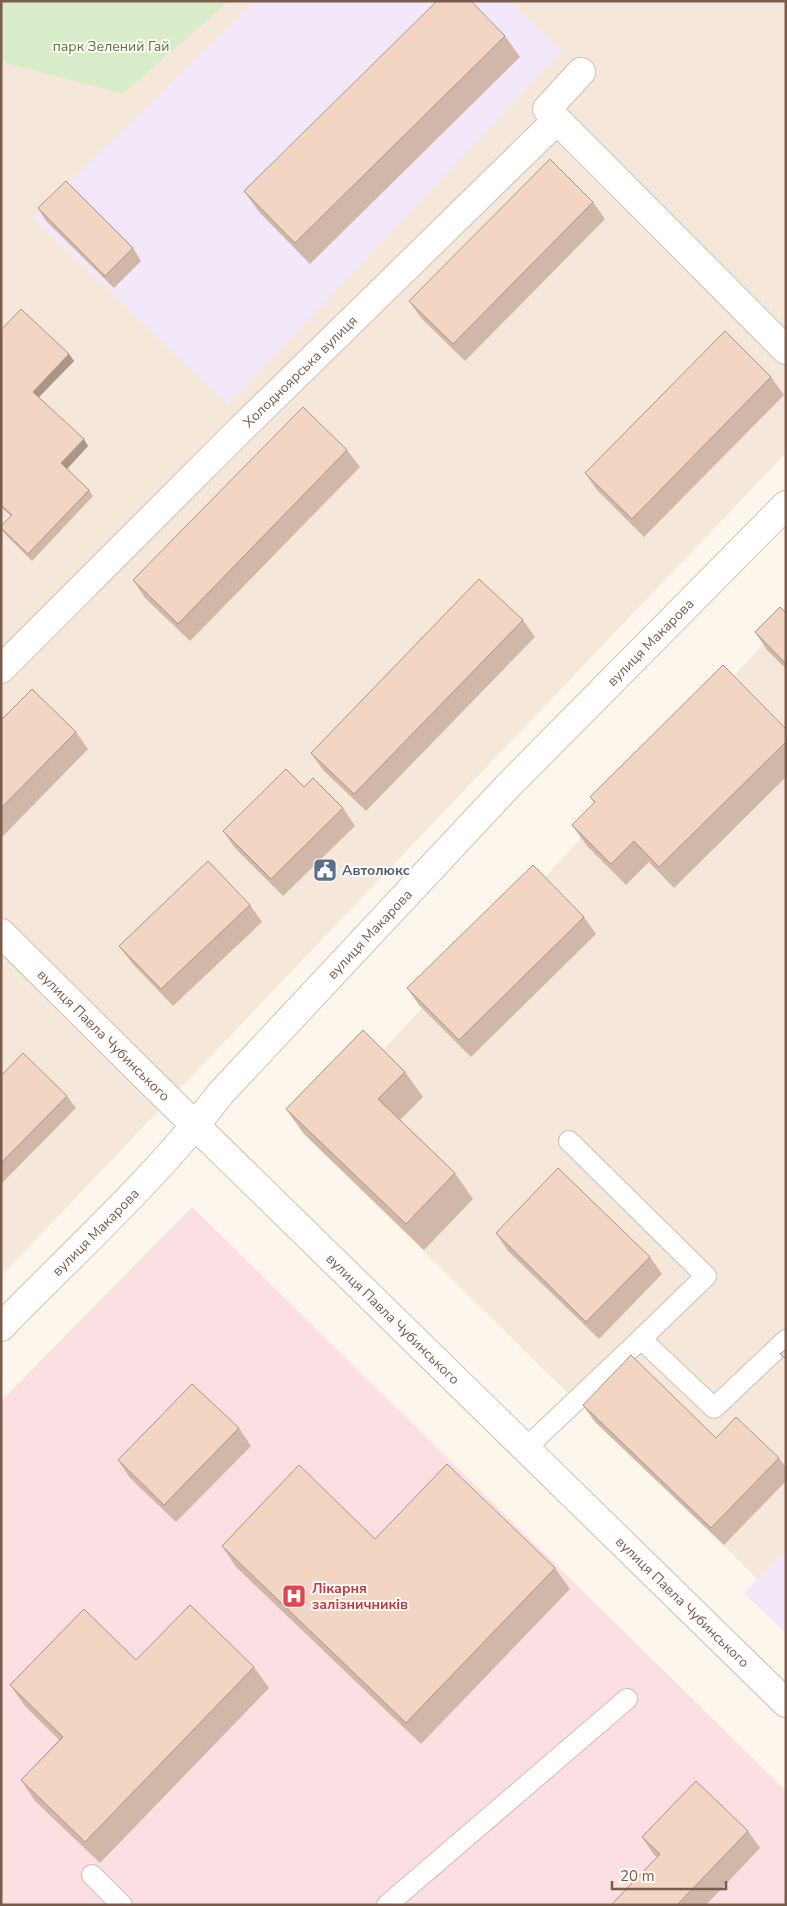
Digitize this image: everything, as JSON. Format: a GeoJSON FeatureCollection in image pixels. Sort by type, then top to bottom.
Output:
{"type":"FeatureCollection","features":[{"type":"Feature","properties":{"kind":"street"},"geometry":{"type":"LineString","coordinates":[[581,72],[548,108],[557,120],[786,350]]}},
{"type":"Feature","properties":{"kind":"street","name":"Холодноярська вулиця"},"geometry":{"type":"LineString","coordinates":[[1,669],[240,430],[557,120]]}},
{"type":"Feature","properties":{"kind":"street","name":"вулиця Макарова"},"geometry":{"type":"LineString","coordinates":[[4,1318],[164,1162],[196,1126],[220,1094],[506,788],[786,505]]}},
{"type":"Feature","properties":{"kind":"street","name":"вулиця Павла Чубинського"},"geometry":{"type":"LineString","coordinates":[[1,933],[786,1703]]}},
{"type":"Feature","properties":{"kind":"lane"},"geometry":{"type":"LineString","coordinates":[[526,1448],[706,1276],[569,1141]]}},
{"type":"Feature","properties":{"kind":"lane"},"geometry":{"type":"LineString","coordinates":[[641,1339],[714,1408],[786,1340]]}},
{"type":"Feature","properties":{"kind":"lane"},"geometry":{"type":"LineString","coordinates":[[387,1905],[627,1699]]}},
{"type":"Feature","properties":{"kind":"lane"},"geometry":{"type":"LineString","coordinates":[[92,1875],[122,1905]]}},
{"type":"Feature","properties":{"kind":"shaded area"},"geometry":{"type":"Polygon","coordinates":[[[229,1],[786,1],[786,453],[1,1276],[1,62],[123,94],[229,1]]]}},
{"type":"Feature","properties":{"kind":"shaded area"},"geometry":{"type":"Polygon","coordinates":[[[255,1],[509,1],[562,51],[228,405],[33,218],[255,1]]]}},
{"type":"Feature","properties":{"kind":"shaded area"},"geometry":{"type":"Polygon","coordinates":[[[786,620],[786,1607],[304,1134],[786,620]]]}},
{"type":"Feature","properties":{"kind":"shaded area","name":"Лікарня залізничників"},"geometry":{"type":"Polygon","coordinates":[[[192,1207],[786,1791],[786,1905],[1,1905],[1,1401],[192,1207]]]}},
{"type":"Feature","properties":{"kind":"shaded area"},"geometry":{"type":"Polygon","coordinates":[[[786,1551],[786,1634],[744,1593],[786,1551]]]}},
{"type":"Feature","properties":{"kind":"green space","name":"парк Зелений Гай"},"geometry":{"type":"Polygon","coordinates":[[[1,1],[229,1],[123,94],[1,62],[1,1]]]}},
{"type":"Feature","properties":{"kind":"building"},"geometry":{"type":"Polygon","coordinates":[[[437,1],[471,1],[505,36],[295,243],[244,191],[437,1]]]}},
{"type":"Feature","properties":{"kind":"building"},"geometry":{"type":"Polygon","coordinates":[[[550,159],[593,202],[453,344],[409,301],[550,159]]]}},
{"type":"Feature","properties":{"kind":"building"},"geometry":{"type":"Polygon","coordinates":[[[66,181],[133,248],[105,276],[38,208],[66,181]]]}},
{"type":"Feature","properties":{"kind":"building"},"geometry":{"type":"Polygon","coordinates":[[[21,309],[69,354],[33,392],[84,439],[61,463],[89,490],[28,554],[1,528],[12,515],[1,505],[1,330],[21,309]]]}},
{"type":"Feature","properties":{"kind":"building"},"geometry":{"type":"Polygon","coordinates":[[[725,331],[771,377],[632,519],[585,473],[725,331]]]}},
{"type":"Feature","properties":{"kind":"building"},"geometry":{"type":"Polygon","coordinates":[[[303,407],[347,450],[178,624],[133,580],[303,407]]]}},
{"type":"Feature","properties":{"kind":"building"},"geometry":{"type":"Polygon","coordinates":[[[479,579],[523,620],[354,794],[311,753],[479,579]]]}},
{"type":"Feature","properties":{"kind":"building"},"geometry":{"type":"Polygon","coordinates":[[[780,607],[786,613],[786,664],[755,632],[780,607]]]}},
{"type":"Feature","properties":{"kind":"building"},"geometry":{"type":"Polygon","coordinates":[[[723,665],[786,729],[786,742],[659,867],[634,841],[611,864],[572,825],[595,802],[590,797],[723,665]]]}},
{"type":"Feature","properties":{"kind":"building"},"geometry":{"type":"Polygon","coordinates":[[[32,689],[76,732],[1,808],[1,720],[32,689]]]}},
{"type":"Feature","properties":{"kind":"building"},"geometry":{"type":"Polygon","coordinates":[[[286,769],[304,787],[313,778],[343,808],[271,879],[223,831],[286,769]]]}},
{"type":"Feature","properties":{"kind":"building"},"geometry":{"type":"Polygon","coordinates":[[[208,861],[250,905],[161,989],[119,946],[208,861]]]}},
{"type":"Feature","properties":{"kind":"building"},"geometry":{"type":"Polygon","coordinates":[[[533,865],[584,917],[459,1040],[407,988],[533,865]]]}},
{"type":"Feature","properties":{"kind":"building"},"geometry":{"type":"Polygon","coordinates":[[[363,1030],[405,1072],[378,1099],[455,1173],[406,1224],[286,1109],[363,1030]]]}},
{"type":"Feature","properties":{"kind":"building"},"geometry":{"type":"Polygon","coordinates":[[[23,1053],[67,1096],[1,1163],[1,1076],[23,1053]]]}},
{"type":"Feature","properties":{"kind":"building"},"geometry":{"type":"Polygon","coordinates":[[[558,1168],[650,1257],[586,1322],[496,1233],[558,1168]]]}},
{"type":"Feature","properties":{"kind":"building"},"geometry":{"type":"Polygon","coordinates":[[[786,1349],[786,1359],[780,1354],[786,1349]]]}},
{"type":"Feature","properties":{"kind":"building"},"geometry":{"type":"Polygon","coordinates":[[[631,1355],[716,1438],[736,1417],[779,1458],[711,1528],[583,1405],[631,1355]]]}},
{"type":"Feature","properties":{"kind":"building"},"geometry":{"type":"Polygon","coordinates":[[[192,1384],[239,1428],[164,1505],[118,1460],[192,1384]]]}},
{"type":"Feature","properties":{"kind":"building"},"geometry":{"type":"Polygon","coordinates":[[[447,1464],[555,1568],[406,1723],[222,1546],[299,1465],[375,1539],[447,1464]]]}},
{"type":"Feature","properties":{"kind":"building"},"geometry":{"type":"Polygon","coordinates":[[[190,1605],[254,1667],[85,1842],[21,1780],[63,1737],[10,1685],[84,1609],[136,1660],[190,1605]]]}},
{"type":"Feature","properties":{"kind":"building"},"geometry":{"type":"Polygon","coordinates":[[[696,1781],[748,1831],[677,1905],[611,1905],[660,1854],[642,1837],[696,1781]]]}},
{"type":"Feature","properties":{"kind":"place","name":"Автолюкс"},"geometry":{"type":"Point","coordinates":[325,870]}},
{"type":"Feature","properties":{"kind":"place","name":"Лікарня залізничників"},"geometry":{"type":"Point","coordinates":[294,1596]}}]}
